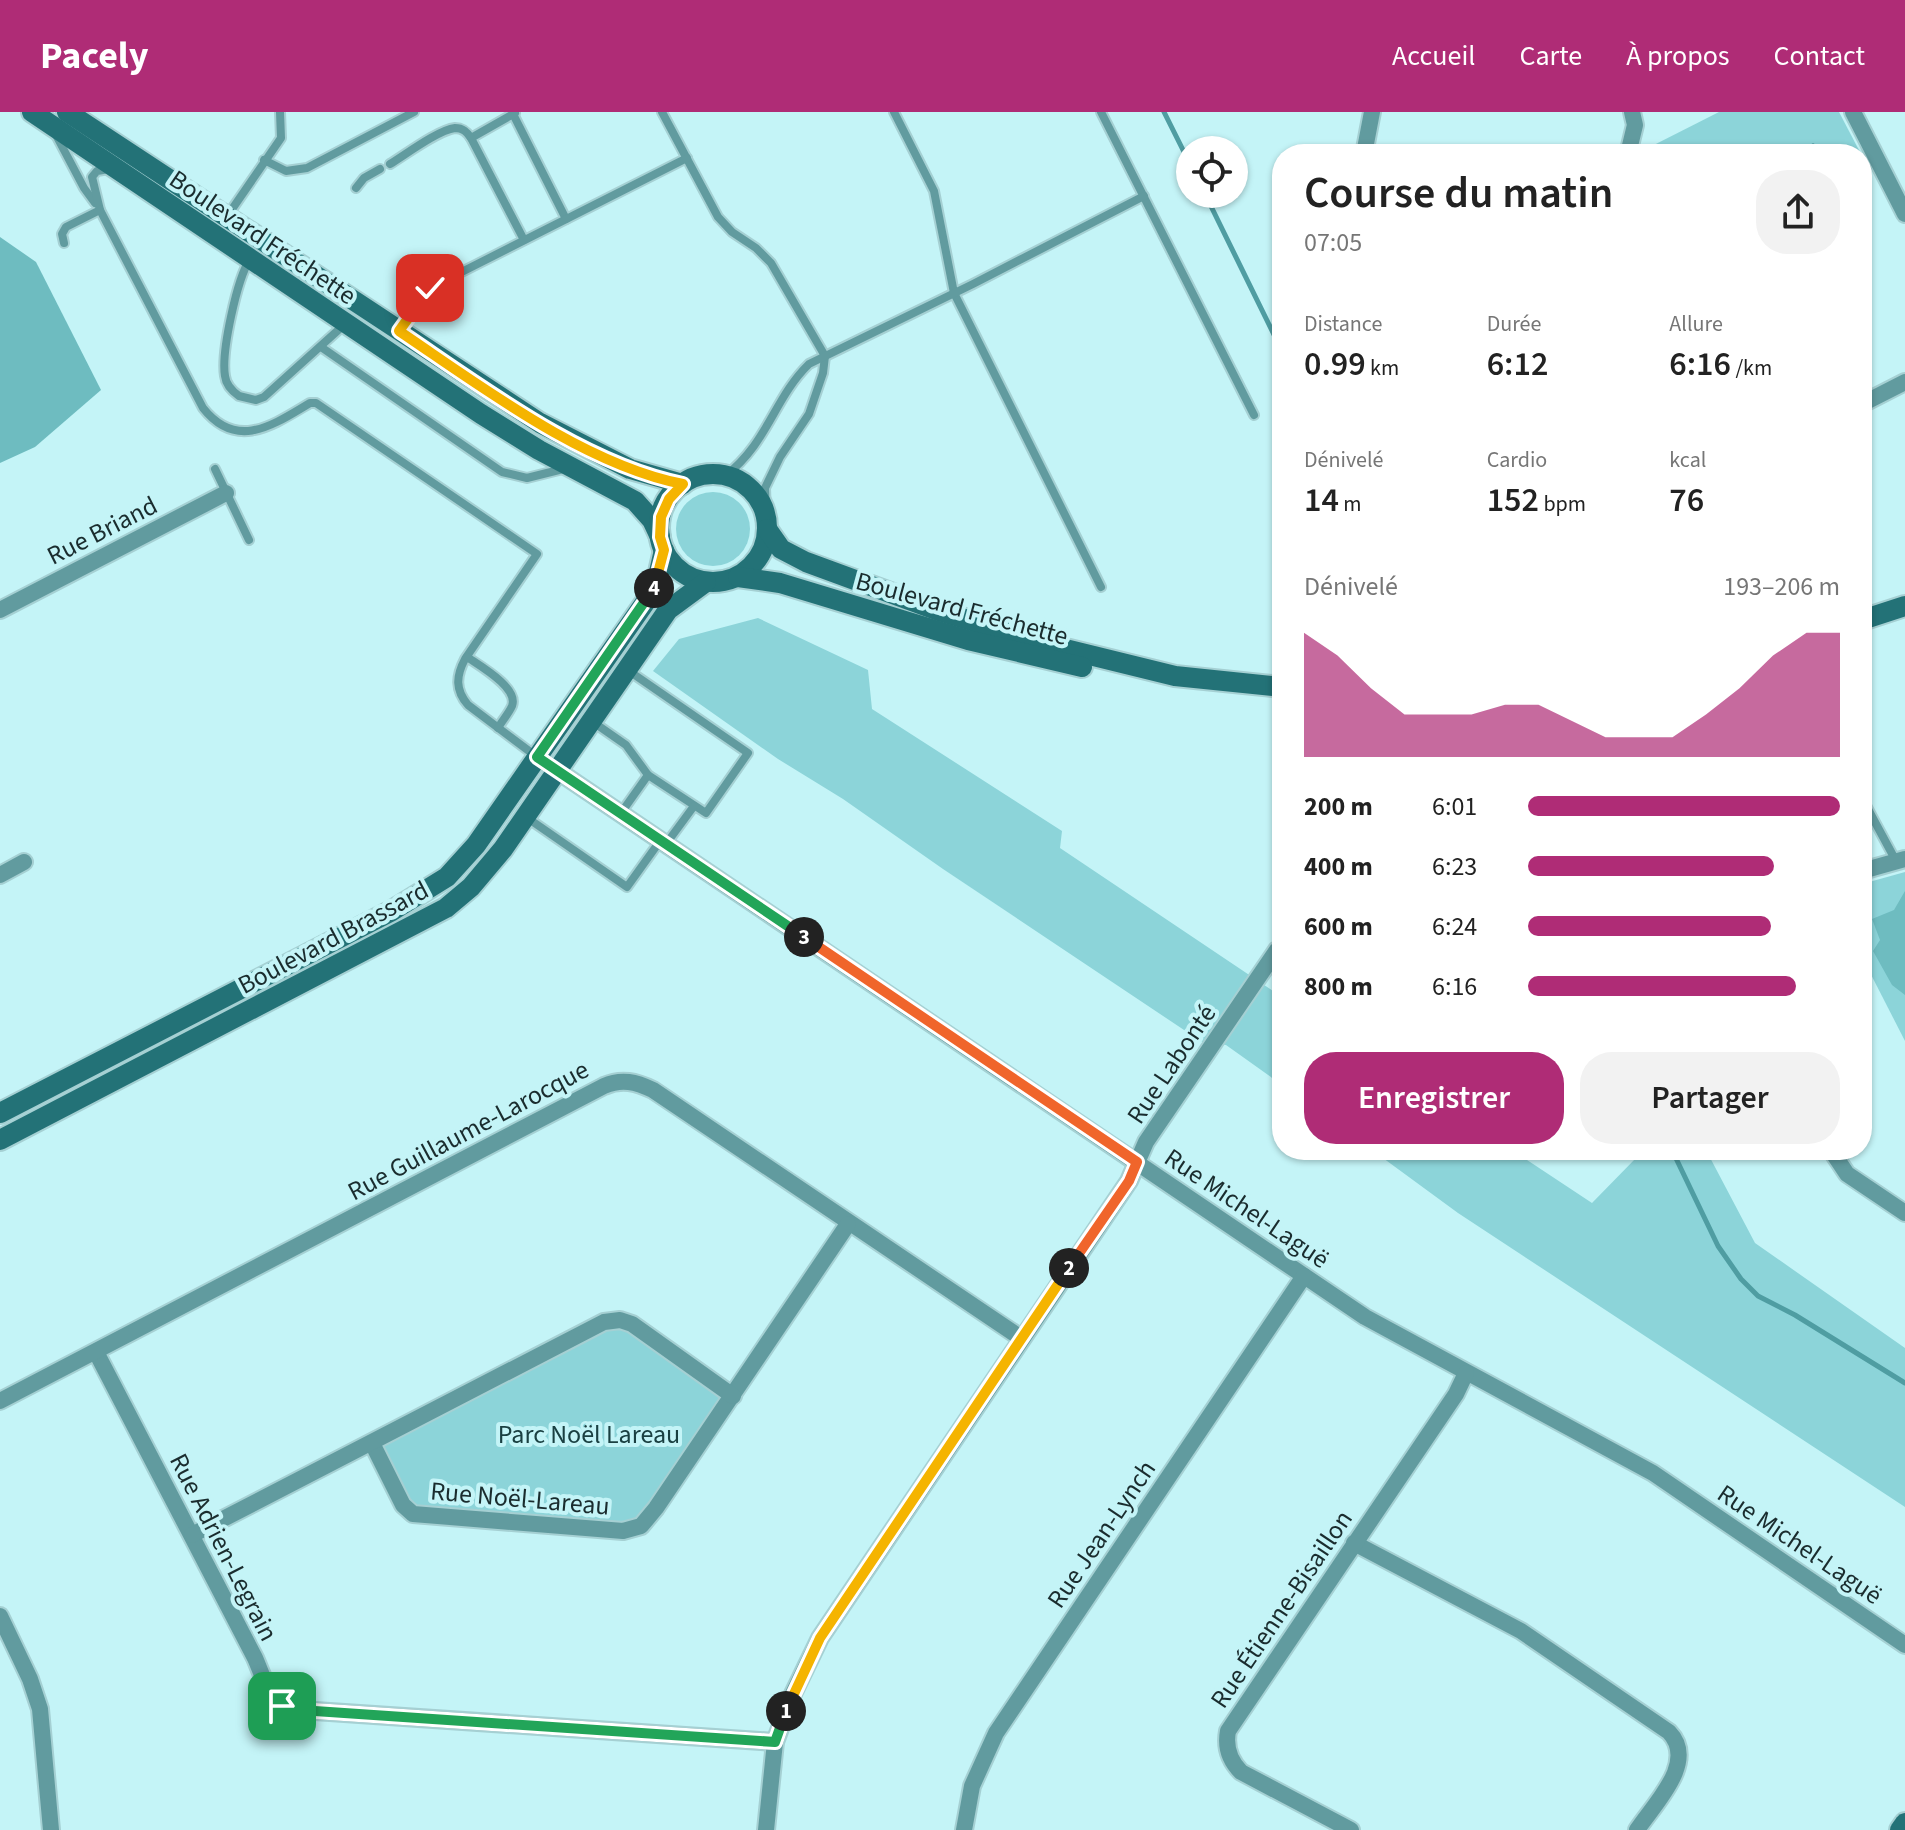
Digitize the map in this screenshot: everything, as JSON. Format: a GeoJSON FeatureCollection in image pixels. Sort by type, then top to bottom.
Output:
{"type":"FeatureCollection","features":[{"type":"Feature","properties":{"kind":"main road","name":"Boulevard Fréchette"},"geometry":{"type":"LineString","coordinates":[[67,112],[264,239],[479,385],[571,440],[641,473],[683,484]]}},
{"type":"Feature","properties":{"kind":"main road","name":"Boulevard Fréchette"},"geometry":{"type":"LineString","coordinates":[[39,117],[481,414],[635,501],[652,520],[662,544]]}},
{"type":"Feature","properties":{"kind":"main road"},"geometry":{"type":"LineString","coordinates":[[701,476],[725,476],[754,493],[766,522],[761,554],[738,577],[706,582],[679,570],[662,544],[659,526],[664,508],[674,491],[683,484],[701,476]]}},
{"type":"Feature","properties":{"kind":"main road","name":"Boulevard Fréchette"},"geometry":{"type":"LineString","coordinates":[[766,522],[776,544],[789,554],[876,588],[1019,637],[1175,676]]}},
{"type":"Feature","properties":{"kind":"main road","name":"Boulevard Brassard"},"geometry":{"type":"LineString","coordinates":[[0,1113],[434,888],[469,855],[649,597],[657,581],[662,544]]}},
{"type":"Feature","properties":{"kind":"main road","name":"Boulevard Fréchette"},"geometry":{"type":"LineString","coordinates":[[738,577],[780,583],[879,615],[1043,658],[1123,675],[1175,676],[1272,686]]}},
{"type":"Feature","properties":{"kind":"main road","name":"Boulevard Brassard"},"geometry":{"type":"LineString","coordinates":[[0,1140],[434,916],[482,876],[629,671],[668,610],[706,582]]}},
{"type":"Feature","properties":{"kind":"main road"},"geometry":{"type":"LineString","coordinates":[[1872,617],[1905,606]]}},
{"type":"Feature","properties":{"kind":"main road"},"geometry":{"type":"LineString","coordinates":[[1900,1830],[1905,1823]]}},
{"type":"Feature","properties":{"kind":"street"},"geometry":{"type":"LineString","coordinates":[[1630,144],[1635,125],[1632,112]]}},
{"type":"Feature","properties":{"kind":"street"},"geometry":{"type":"LineString","coordinates":[[1365,144],[1369,113]]}},
{"type":"Feature","properties":{"kind":"street"},"geometry":{"type":"LineString","coordinates":[[1857,113],[1872,144]]}},
{"type":"Feature","properties":{"kind":"street"},"geometry":{"type":"LineString","coordinates":[[1872,145],[1905,214]]}},
{"type":"Feature","properties":{"kind":"street"},"geometry":{"type":"LineString","coordinates":[[1872,399],[1905,382]]}},
{"type":"Feature","properties":{"kind":"street","name":"Rue Briand"},"geometry":{"type":"LineString","coordinates":[[0,610],[226,493]]}},
{"type":"Feature","properties":{"kind":"street","name":"Rue Michel-Laguë"},"geometry":{"type":"LineString","coordinates":[[537,757],[1365,1317],[1653,1473],[1905,1645]]}},
{"type":"Feature","properties":{"kind":"street"},"geometry":{"type":"LineString","coordinates":[[1872,868],[1900,861]]}},
{"type":"Feature","properties":{"kind":"street"},"geometry":{"type":"LineString","coordinates":[[0,875],[24,862]]}},
{"type":"Feature","properties":{"kind":"street","name":"Rue Labonté"},"geometry":{"type":"LineString","coordinates":[[766,1830],[775,1742],[791,1698],[820,1638],[1129,1181],[1146,1142],[1272,957]]}},
{"type":"Feature","properties":{"kind":"street","name":"Rue Guillaume-Larocque"},"geometry":{"type":"LineString","coordinates":[[0,1401],[612,1082],[630,1081],[653,1090],[1021,1338]]}},
{"type":"Feature","properties":{"kind":"street"},"geometry":{"type":"LineString","coordinates":[[1838,1160],[1847,1174],[1905,1213]]}},
{"type":"Feature","properties":{"kind":"street","name":"Rue Noël-Lareau"},"geometry":{"type":"LineString","coordinates":[[372,1443],[403,1505],[413,1514],[628,1531],[641,1526],[848,1224]]}},
{"type":"Feature","properties":{"kind":"street","name":"Rue Jean-Lynch"},"geometry":{"type":"LineString","coordinates":[[964,1830],[972,1786],[996,1733],[1304,1276]]}},
{"type":"Feature","properties":{"kind":"street"},"geometry":{"type":"LineString","coordinates":[[192,1535],[609,1321],[620,1320],[632,1324],[733,1396]]}},
{"type":"Feature","properties":{"kind":"street","name":"Rue Adrien-Legrain"},"geometry":{"type":"LineString","coordinates":[[96,1352],[270,1691],[282,1706],[300,1710],[775,1742]]}},
{"type":"Feature","properties":{"kind":"street","name":"Rue Étienne-Bisaillon"},"geometry":{"type":"LineString","coordinates":[[1351,1830],[1241,1772],[1230,1758],[1227,1742],[1231,1726],[1456,1393],[1466,1373]]}},
{"type":"Feature","properties":{"kind":"street"},"geometry":{"type":"LineString","coordinates":[[1354,1543],[1521,1631],[1669,1732],[1679,1749],[1676,1770],[1637,1830]]}},
{"type":"Feature","properties":{"kind":"street"},"geometry":{"type":"LineString","coordinates":[[2,1625],[30,1679],[40,1709],[51,1830]]}},
{"type":"Feature","properties":{"kind":"lane"},"geometry":{"type":"LineString","coordinates":[[228,216],[281,138],[280,112]]}},
{"type":"Feature","properties":{"kind":"lane"},"geometry":{"type":"LineString","coordinates":[[264,160],[286,171],[307,168],[414,112]]}},
{"type":"Feature","properties":{"kind":"lane"},"geometry":{"type":"LineString","coordinates":[[662,112],[718,217],[771,263],[825,356],[823,373],[809,414],[780,457],[765,488],[766,522]]}},
{"type":"Feature","properties":{"kind":"lane"},"geometry":{"type":"LineString","coordinates":[[667,121],[675,112]]}},
{"type":"Feature","properties":{"kind":"lane"},"geometry":{"type":"LineString","coordinates":[[894,112],[934,191],[954,293],[1101,587]]}},
{"type":"Feature","properties":{"kind":"lane"},"geometry":{"type":"LineString","coordinates":[[1101,112],[1254,415]]}},
{"type":"Feature","properties":{"kind":"lane"},"geometry":{"type":"LineString","coordinates":[[471,138],[515,114],[566,219]]}},
{"type":"Feature","properties":{"kind":"lane"},"geometry":{"type":"LineString","coordinates":[[39,117],[100,210],[203,408],[213,419],[230,428],[255,432],[270,427],[310,403],[316,403],[537,554],[467,657],[458,676],[460,695],[474,710],[537,757]]}},
{"type":"Feature","properties":{"kind":"lane"},"geometry":{"type":"LineString","coordinates":[[390,164],[445,131],[456,128],[465,130],[524,240]]}},
{"type":"Feature","properties":{"kind":"lane"},"geometry":{"type":"LineString","coordinates":[[399,331],[430,288],[687,158]]}},
{"type":"Feature","properties":{"kind":"lane"},"geometry":{"type":"LineString","coordinates":[[356,188],[364,178],[380,169]]}},
{"type":"Feature","properties":{"kind":"lane"},"geometry":{"type":"LineString","coordinates":[[100,210],[92,177],[102,170],[119,170]]}},
{"type":"Feature","properties":{"kind":"lane"},"geometry":{"type":"LineString","coordinates":[[725,476],[759,442],[797,375],[809,364],[1144,196]]}},
{"type":"Feature","properties":{"kind":"lane"},"geometry":{"type":"LineString","coordinates":[[64,243],[62,234],[66,227],[100,210]]}},
{"type":"Feature","properties":{"kind":"lane"},"geometry":{"type":"LineString","coordinates":[[264,239],[239,281],[225,358],[225,378],[232,390],[247,399],[264,397],[346,324]]}},
{"type":"Feature","properties":{"kind":"lane"},"geometry":{"type":"LineString","coordinates":[[321,347],[502,472],[527,478],[572,467]]}},
{"type":"Feature","properties":{"kind":"lane"},"geometry":{"type":"LineString","coordinates":[[215,469],[249,540]]}},
{"type":"Feature","properties":{"kind":"lane"},"geometry":{"type":"LineString","coordinates":[[467,657],[502,682],[512,696],[512,706],[498,728]]}},
{"type":"Feature","properties":{"kind":"lane"},"geometry":{"type":"LineString","coordinates":[[593,722],[626,745],[648,775],[706,813],[748,753],[629,671]]}},
{"type":"Feature","properties":{"kind":"lane"},"geometry":{"type":"LineString","coordinates":[[620,814],[648,775]]}},
{"type":"Feature","properties":{"kind":"lane"},"geometry":{"type":"LineString","coordinates":[[526,817],[627,887],[694,806]]}},
{"type":"Feature","properties":{"kind":"lane"},"geometry":{"type":"LineString","coordinates":[[1872,815],[1900,861]]}},
{"type":"Feature","properties":{"kind":"green space"},"geometry":{"type":"Polygon","coordinates":[[[1719,112],[1839,112],[1856,144],[1656,144],[1719,112]]]}},
{"type":"Feature","properties":{"kind":"green space"},"geometry":{"type":"Polygon","coordinates":[[[713,492],[727,495],[739,503],[747,515],[750,529],[747,543],[739,555],[727,563],[713,566],[699,563],[687,555],[679,543],[676,529],[679,515],[687,503],[699,495],[713,492]]]}},
{"type":"Feature","properties":{"kind":"green space"},"geometry":{"type":"Polygon","coordinates":[[[758,618],[868,670],[872,709],[1062,831],[1060,848],[1272,990],[1272,1078],[1226,1045],[1202,1042],[843,799],[778,759],[653,671],[679,639],[758,618]]]}},
{"type":"Feature","properties":{"kind":"green space"},"geometry":{"type":"Polygon","coordinates":[[[1905,872],[1905,1041],[1872,977],[1872,881],[1905,872]]]}},
{"type":"Feature","properties":{"kind":"green space"},"geometry":{"type":"Polygon","coordinates":[[[1386,1160],[1527,1160],[1592,1203],[1634,1160],[1711,1160],[1755,1243],[1905,1348],[1905,1507],[1458,1213],[1386,1160]]]}},
{"type":"Feature","properties":{"kind":"green space","name":"Parc Noël Lareau"},"geometry":{"type":"Polygon","coordinates":[[[627,1323],[732,1401],[635,1537],[412,1509],[369,1448],[582,1329],[627,1323]]]}},
{"type":"Feature","properties":{"kind":"shaded area"},"geometry":{"type":"Polygon","coordinates":[[[0,237],[36,262],[101,390],[35,447],[0,463],[0,237]]]}},
{"type":"Feature","properties":{"kind":"shaded area"},"geometry":{"type":"Polygon","coordinates":[[[1905,891],[1905,995],[1892,985],[1873,951],[1880,940],[1872,919],[1894,910],[1905,891]]]}},
{"type":"Feature","properties":{"kind":"waterway"},"geometry":{"type":"LineString","coordinates":[[1164,112],[1176,136]]}},
{"type":"Feature","properties":{"kind":"waterway"},"geometry":{"type":"LineString","coordinates":[[1212,208],[1272,331]]}},
{"type":"Feature","properties":{"kind":"waterway"},"geometry":{"type":"LineString","coordinates":[[1677,1160],[1718,1246],[1741,1279],[1758,1296],[1795,1315],[1905,1383]]}},
{"type":"Feature","properties":{"kind":"route"},"geometry":{"type":"LineString","coordinates":[[282,1706],[300,1710],[775,1742],[791,1698],[820,1638],[1129,1181],[1137,1162],[537,757],[649,597],[664,550],[660,537],[661,517],[674,491],[683,484],[630,469],[571,440],[479,385],[399,331],[430,288]]}}]}
